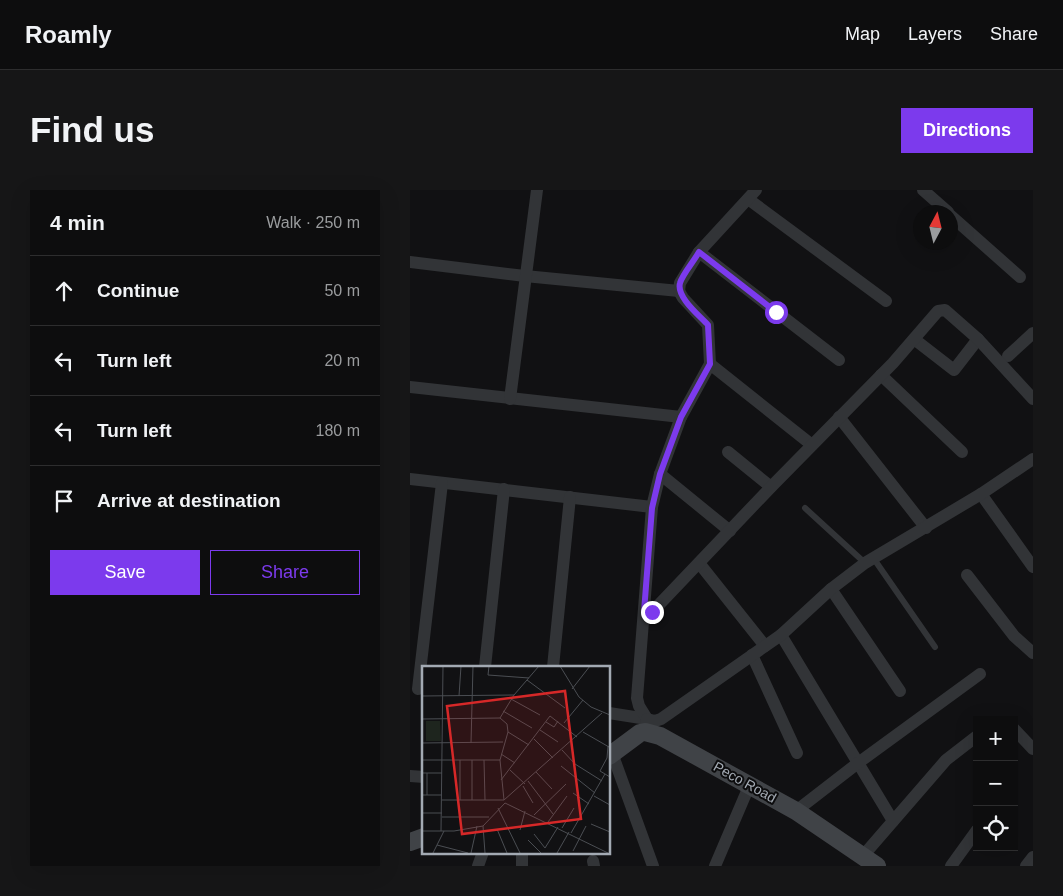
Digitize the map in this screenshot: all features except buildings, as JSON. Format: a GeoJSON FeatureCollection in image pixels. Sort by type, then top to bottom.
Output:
{"type":"FeatureCollection","features":[{"type":"Feature","properties":{"kind":"street"},"geometry":{"type":"LineString","coordinates":[[510,399],[537,190]]}},
{"type":"Feature","properties":{"kind":"street"},"geometry":{"type":"LineString","coordinates":[[923,190],[939,205]]}},
{"type":"Feature","properties":{"kind":"street"},"geometry":{"type":"LineString","coordinates":[[646,725],[637,698],[652,508],[660,474],[681,417],[710,364],[708,325],[683,298],[680,291],[680,283],[699,252],[752,194],[886,301]]}},
{"type":"Feature","properties":{"kind":"street"},"geometry":{"type":"LineString","coordinates":[[958,222],[1020,277]]}},
{"type":"Feature","properties":{"kind":"street"},"geometry":{"type":"LineString","coordinates":[[699,252],[838,360]]}},
{"type":"Feature","properties":{"kind":"street"},"geometry":{"type":"LineString","coordinates":[[410,262],[525,276],[680,291]]}},
{"type":"Feature","properties":{"kind":"street"},"geometry":{"type":"LineString","coordinates":[[644,612],[652,612],[880,375],[938,311],[945,310],[978,339],[1033,399]]}},
{"type":"Feature","properties":{"kind":"street"},"geometry":{"type":"LineString","coordinates":[[1008,356],[1033,333]]}},
{"type":"Feature","properties":{"kind":"street"},"geometry":{"type":"LineString","coordinates":[[914,339],[954,370],[978,339]]}},
{"type":"Feature","properties":{"kind":"street"},"geometry":{"type":"LineString","coordinates":[[710,364],[812,445]]}},
{"type":"Feature","properties":{"kind":"street"},"geometry":{"type":"LineString","coordinates":[[880,375],[962,452]]}},
{"type":"Feature","properties":{"kind":"street"},"geometry":{"type":"LineString","coordinates":[[410,387],[681,417]]}},
{"type":"Feature","properties":{"kind":"street"},"geometry":{"type":"LineString","coordinates":[[839,417],[926,528]]}},
{"type":"Feature","properties":{"kind":"street"},"geometry":{"type":"LineString","coordinates":[[728,452],[771,487]]}},
{"type":"Feature","properties":{"kind":"street"},"geometry":{"type":"LineString","coordinates":[[653,866],[610,755],[646,725],[661,719],[781,635],[831,589],[870,561],[981,494],[1033,459]]}},
{"type":"Feature","properties":{"kind":"street"},"geometry":{"type":"LineString","coordinates":[[660,474],[730,531]]}},
{"type":"Feature","properties":{"kind":"street"},"geometry":{"type":"LineString","coordinates":[[410,479],[652,508]]}},
{"type":"Feature","properties":{"kind":"street"},"geometry":{"type":"LineString","coordinates":[[417,689],[442,483]]}},
{"type":"Feature","properties":{"kind":"street"},"geometry":{"type":"LineString","coordinates":[[485,666],[504,489]]}},
{"type":"Feature","properties":{"kind":"street"},"geometry":{"type":"LineString","coordinates":[[981,494],[1033,566]]}},
{"type":"Feature","properties":{"kind":"street"},"geometry":{"type":"LineString","coordinates":[[553,666],[570,497]]}},
{"type":"Feature","properties":{"kind":"street"},"geometry":{"type":"LineString","coordinates":[[699,562],[765,646]]}},
{"type":"Feature","properties":{"kind":"street"},"geometry":{"type":"LineString","coordinates":[[967,575],[1014,636],[1033,653]]}},
{"type":"Feature","properties":{"kind":"street"},"geometry":{"type":"LineString","coordinates":[[831,589],[900,691]]}},
{"type":"Feature","properties":{"kind":"street"},"geometry":{"type":"LineString","coordinates":[[781,635],[893,821]]}},
{"type":"Feature","properties":{"kind":"street"},"geometry":{"type":"LineString","coordinates":[[752,655],[797,753]]}},
{"type":"Feature","properties":{"kind":"street"},"geometry":{"type":"LineString","coordinates":[[796,811],[858,762],[980,674]]}},
{"type":"Feature","properties":{"kind":"street"},"geometry":{"type":"LineString","coordinates":[[610,712],[646,725]]}},
{"type":"Feature","properties":{"kind":"street","name":"Peco Road"},"geometry":{"type":"LineString","coordinates":[[646,725],[660,736],[796,811],[870,861]]}},
{"type":"Feature","properties":{"kind":"street"},"geometry":{"type":"LineString","coordinates":[[1018,733],[1033,748]]}},
{"type":"Feature","properties":{"kind":"street"},"geometry":{"type":"LineString","coordinates":[[870,861],[893,821],[946,760],[973,739]]}},
{"type":"Feature","properties":{"kind":"street"},"geometry":{"type":"LineString","coordinates":[[715,866],[750,784]]}},
{"type":"Feature","properties":{"kind":"street"},"geometry":{"type":"LineString","coordinates":[[951,866],[973,836]]}},
{"type":"Feature","properties":{"kind":"street"},"geometry":{"type":"LineString","coordinates":[[478,866],[483,854]]}},
{"type":"Feature","properties":{"kind":"street"},"geometry":{"type":"LineString","coordinates":[[1026,866],[1033,857]]}},
{"type":"Feature","properties":{"kind":"lane"},"geometry":{"type":"LineString","coordinates":[[805,508],[870,561],[935,647]]}},
{"type":"Feature","properties":{"kind":"route"},"geometry":{"type":"LineString","coordinates":[[652,612],[644,612],[652,508],[660,474],[681,417],[710,364],[708,325],[683,298],[680,291],[680,283],[699,252],[776,312]]}}]}
